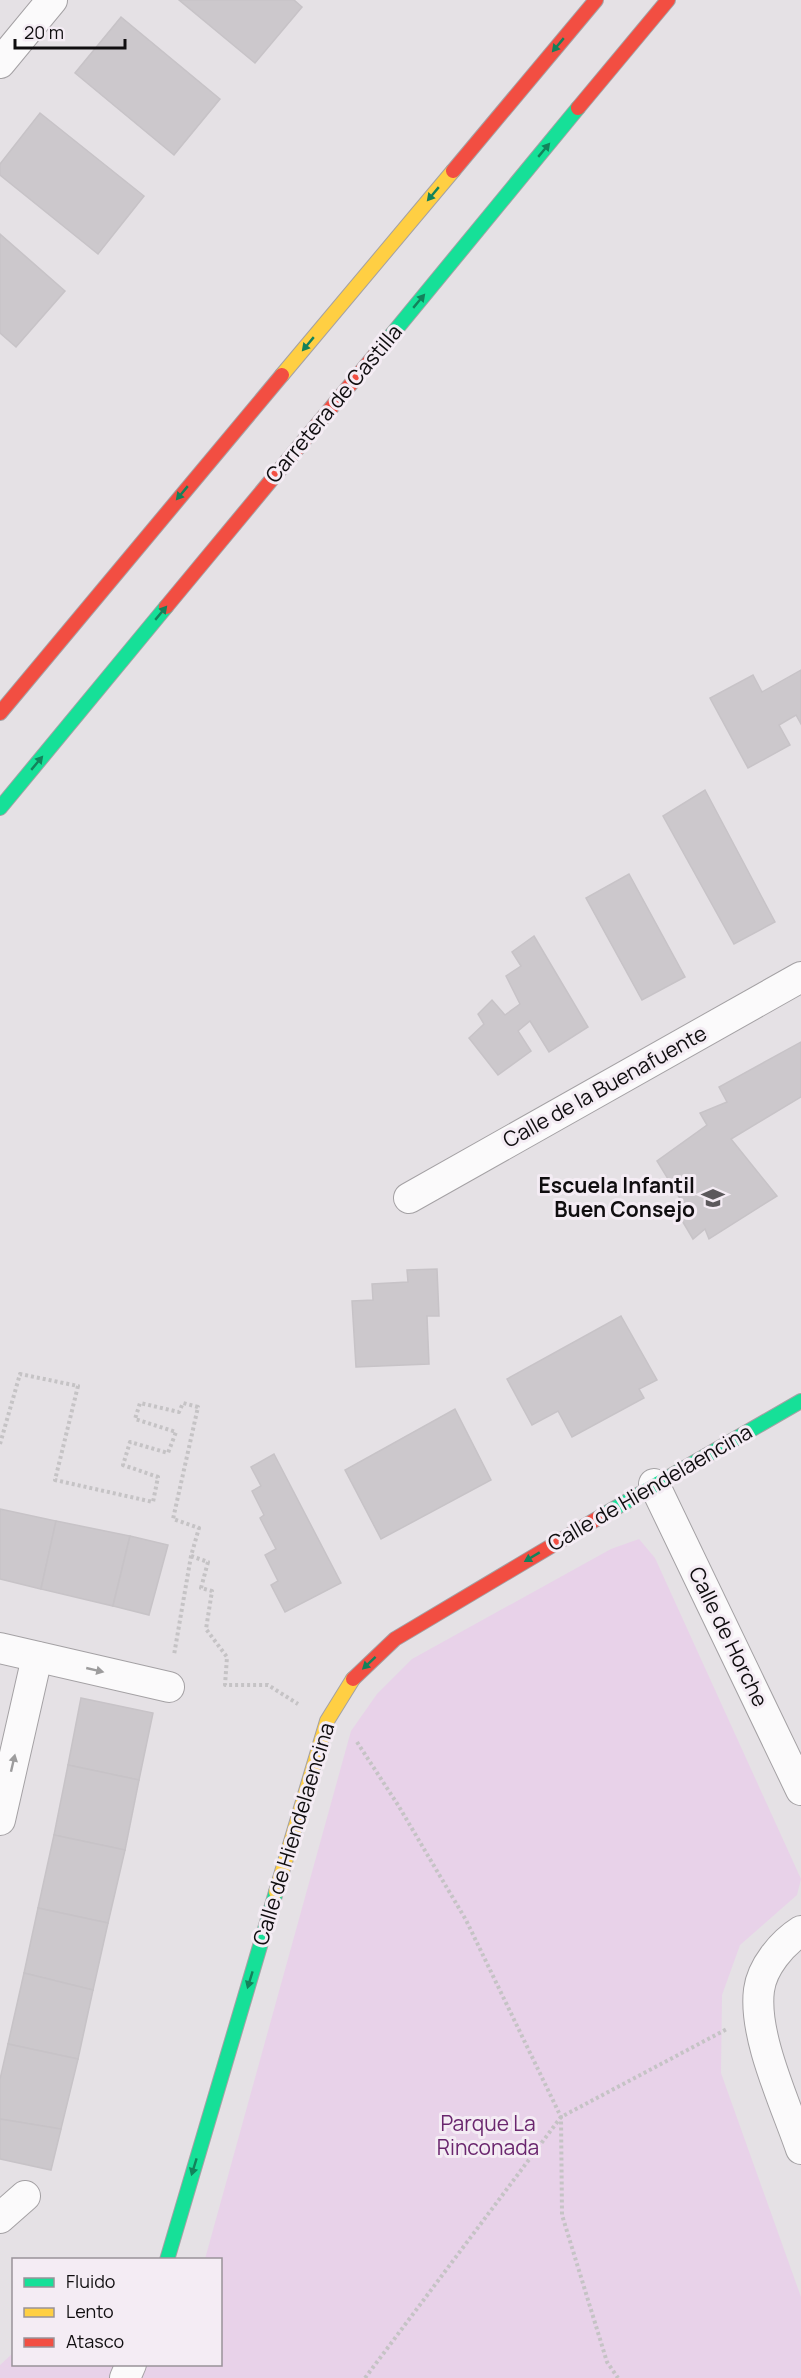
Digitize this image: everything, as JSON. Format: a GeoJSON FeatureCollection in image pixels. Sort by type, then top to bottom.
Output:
{"type":"FeatureCollection","features":[{"type":"Feature","properties":{"kind":"main road"},"geometry":{"type":"LineString","coordinates":[[0,713],[596,0]]}},
{"type":"Feature","properties":{"kind":"main road","name":"Carretera de Castilla"},"geometry":{"type":"LineString","coordinates":[[0,808],[668,0]]}},
{"type":"Feature","properties":{"kind":"main road"},"geometry":{"type":"LineString","coordinates":[[0,696],[65,634]]}},
{"type":"Feature","properties":{"kind":"main road","name":"Calle de Hiendelaencina"},"geometry":{"type":"LineString","coordinates":[[166,2258],[327,1721],[356,1675],[395,1639],[654,1484],[801,1401]]}},
{"type":"Feature","properties":{"kind":"street"},"geometry":{"type":"LineString","coordinates":[[0,63],[52,0]]}},
{"type":"Feature","properties":{"kind":"street","name":"Calle de la Buenafuente"},"geometry":{"type":"LineString","coordinates":[[409,1198],[801,977]]}},
{"type":"Feature","properties":{"kind":"street","name":"Calle de Horche"},"geometry":{"type":"LineString","coordinates":[[654,1484],[801,1790]]}},
{"type":"Feature","properties":{"kind":"street"},"geometry":{"type":"LineString","coordinates":[[0,1648],[169,1687]]}},
{"type":"Feature","properties":{"kind":"street"},"geometry":{"type":"LineString","coordinates":[[0,1820],[38,1657]]}},
{"type":"Feature","properties":{"kind":"street"},"geometry":{"type":"LineString","coordinates":[[801,1931],[770,1960],[759,1988],[758,2018],[770,2061],[801,2150]]}},
{"type":"Feature","properties":{"kind":"street"},"geometry":{"type":"LineString","coordinates":[[0,2218],[25,2196]]}},
{"type":"Feature","properties":{"kind":"path"},"geometry":{"type":"LineString","coordinates":[[0,1444],[20,1374],[78,1386],[55,1480],[153,1502],[158,1477],[123,1465],[130,1442],[168,1453],[176,1432],[135,1419],[140,1403],[179,1412],[183,1403],[198,1407],[173,1519],[199,1528],[191,1556],[169,1687]]}},
{"type":"Feature","properties":{"kind":"path"},"geometry":{"type":"LineString","coordinates":[[191,1556],[208,1562],[201,1588],[212,1591],[206,1629],[227,1657],[225,1685],[268,1685],[360,1744],[466,1920],[561,2117],[562,2215],[607,2362],[618,2378]]}},
{"type":"Feature","properties":{"kind":"path"},"geometry":{"type":"LineString","coordinates":[[364,2378],[561,2117],[728,2028],[770,2061]]}},
{"type":"Feature","properties":{"kind":"green space","name":"Parque La Rinconada"},"geometry":{"type":"Polygon","coordinates":[[[639,1539],[655,1558],[801,1879],[797,1895],[740,1945],[722,1995],[721,2073],[801,2297],[801,2378],[0,2378],[0,2365],[12,2354],[12,2366],[222,2366],[222,2258],[205,2258],[351,1731],[377,1694],[412,1659],[611,1549],[639,1539]]]}},
{"type":"Feature","properties":{"kind":"building"},"geometry":{"type":"Polygon","coordinates":[[[179,0],[294,0],[302,7],[255,63],[179,0]]]}},
{"type":"Feature","properties":{"kind":"building"},"geometry":{"type":"Polygon","coordinates":[[[121,17],[220,99],[174,155],[75,73],[121,17]]]}},
{"type":"Feature","properties":{"kind":"building"},"geometry":{"type":"Polygon","coordinates":[[[40,113],[144,196],[98,254],[0,175],[0,164],[40,113]]]}},
{"type":"Feature","properties":{"kind":"building"},"geometry":{"type":"Polygon","coordinates":[[[0,234],[65,291],[16,347],[0,333],[0,234]]]}},
{"type":"Feature","properties":{"kind":"building"},"geometry":{"type":"Polygon","coordinates":[[[801,670],[801,724],[796,715],[779,725],[790,745],[748,768],[710,698],[753,675],[762,692],[801,670]]]}},
{"type":"Feature","properties":{"kind":"building"},"geometry":{"type":"Polygon","coordinates":[[[705,790],[775,922],[734,944],[663,816],[705,790]]]}},
{"type":"Feature","properties":{"kind":"building"},"geometry":{"type":"Polygon","coordinates":[[[629,874],[685,977],[642,1000],[586,898],[629,874]]]}},
{"type":"Feature","properties":{"kind":"building"},"geometry":{"type":"Polygon","coordinates":[[[534,936],[588,1027],[549,1052],[530,1021],[518,1031],[531,1051],[498,1075],[469,1038],[484,1024],[478,1014],[492,1000],[505,1015],[520,1004],[506,976],[521,966],[512,952],[534,936]]]}},
{"type":"Feature","properties":{"kind":"building"},"geometry":{"type":"Polygon","coordinates":[[[801,1042],[801,1097],[731,1139],[777,1196],[709,1239],[705,1229],[693,1239],[677,1212],[684,1205],[657,1161],[707,1125],[700,1113],[727,1102],[719,1087],[801,1042]]]}},
{"type":"Feature","properties":{"kind":"building"},"geometry":{"type":"Polygon","coordinates":[[[437,1269],[439,1316],[427,1316],[429,1364],[356,1367],[352,1301],[373,1300],[372,1284],[408,1282],[407,1270],[437,1269]]]}},
{"type":"Feature","properties":{"kind":"building"},"geometry":{"type":"Polygon","coordinates":[[[621,1316],[657,1380],[639,1389],[644,1398],[572,1437],[558,1411],[532,1425],[507,1379],[621,1316]]]}},
{"type":"Feature","properties":{"kind":"building"},"geometry":{"type":"Polygon","coordinates":[[[455,1409],[491,1480],[381,1539],[345,1470],[455,1409]]]}},
{"type":"Feature","properties":{"kind":"building"},"geometry":{"type":"Polygon","coordinates":[[[274,1454],[341,1583],[285,1612],[271,1585],[278,1581],[265,1555],[276,1549],[260,1518],[264,1515],[252,1491],[261,1486],[251,1467],[274,1454]]]}},
{"type":"Feature","properties":{"kind":"building"},"geometry":{"type":"Polygon","coordinates":[[[0,1509],[56,1521],[41,1589],[0,1579],[0,1509]]]}},
{"type":"Feature","properties":{"kind":"building"},"geometry":{"type":"Polygon","coordinates":[[[56,1521],[130,1536],[113,1606],[41,1589],[56,1521]]]}},
{"type":"Feature","properties":{"kind":"building"},"geometry":{"type":"Polygon","coordinates":[[[130,1536],[168,1545],[149,1615],[113,1606],[130,1536]]]}},
{"type":"Feature","properties":{"kind":"building"},"geometry":{"type":"Polygon","coordinates":[[[81,1698],[153,1713],[139,1780],[68,1765],[81,1698]]]}},
{"type":"Feature","properties":{"kind":"building"},"geometry":{"type":"Polygon","coordinates":[[[68,1765],[139,1780],[125,1850],[54,1835],[68,1765]]]}},
{"type":"Feature","properties":{"kind":"building"},"geometry":{"type":"Polygon","coordinates":[[[54,1835],[125,1850],[108,1923],[38,1908],[54,1835]]]}},
{"type":"Feature","properties":{"kind":"building"},"geometry":{"type":"Polygon","coordinates":[[[38,1908],[108,1923],[93,1990],[24,1973],[38,1908]]]}},
{"type":"Feature","properties":{"kind":"building"},"geometry":{"type":"Polygon","coordinates":[[[24,1973],[93,1990],[78,2059],[8,2044],[24,1973]]]}},
{"type":"Feature","properties":{"kind":"building"},"geometry":{"type":"Polygon","coordinates":[[[8,2044],[78,2059],[61,2129],[0,2119],[0,2079],[8,2044]]]}},
{"type":"Feature","properties":{"kind":"building"},"geometry":{"type":"Polygon","coordinates":[[[0,2119],[61,2129],[51,2170],[0,2159],[0,2119]]]}},
{"type":"Feature","properties":{"kind":"traffic: fast"},"geometry":{"type":"LineString","coordinates":[[389,338],[578,108]]}},
{"type":"Feature","properties":{"kind":"traffic: fast"},"geometry":{"type":"LineString","coordinates":[[0,808],[166,607]]}},
{"type":"Feature","properties":{"kind":"traffic: fast"},"geometry":{"type":"LineString","coordinates":[[605,1514],[801,1401]]}},
{"type":"Feature","properties":{"kind":"traffic: fast"},"geometry":{"type":"LineString","coordinates":[[168,2258],[276,1892]]}},
{"type":"Feature","properties":{"kind":"traffic: slow"},"geometry":{"type":"LineString","coordinates":[[282,375],[453,171]]}},
{"type":"Feature","properties":{"kind":"traffic: slow"},"geometry":{"type":"LineString","coordinates":[[276,1892],[327,1721],[353,1679]]}},
{"type":"Feature","properties":{"kind":"traffic: jam"},"geometry":{"type":"LineString","coordinates":[[453,171],[596,0]]}},
{"type":"Feature","properties":{"kind":"traffic: jam"},"geometry":{"type":"LineString","coordinates":[[578,108],[668,0]]}},
{"type":"Feature","properties":{"kind":"traffic: jam"},"geometry":{"type":"LineString","coordinates":[[166,607],[389,338]]}},
{"type":"Feature","properties":{"kind":"traffic: jam"},"geometry":{"type":"LineString","coordinates":[[0,713],[282,375]]}},
{"type":"Feature","properties":{"kind":"traffic: jam"},"geometry":{"type":"LineString","coordinates":[[353,1679],[395,1639],[605,1514]]}},
{"type":"Feature","properties":{"kind":"place","name":"Escuela Infantil Buen Consejo"},"geometry":{"type":"Point","coordinates":[713,1198]}}]}
